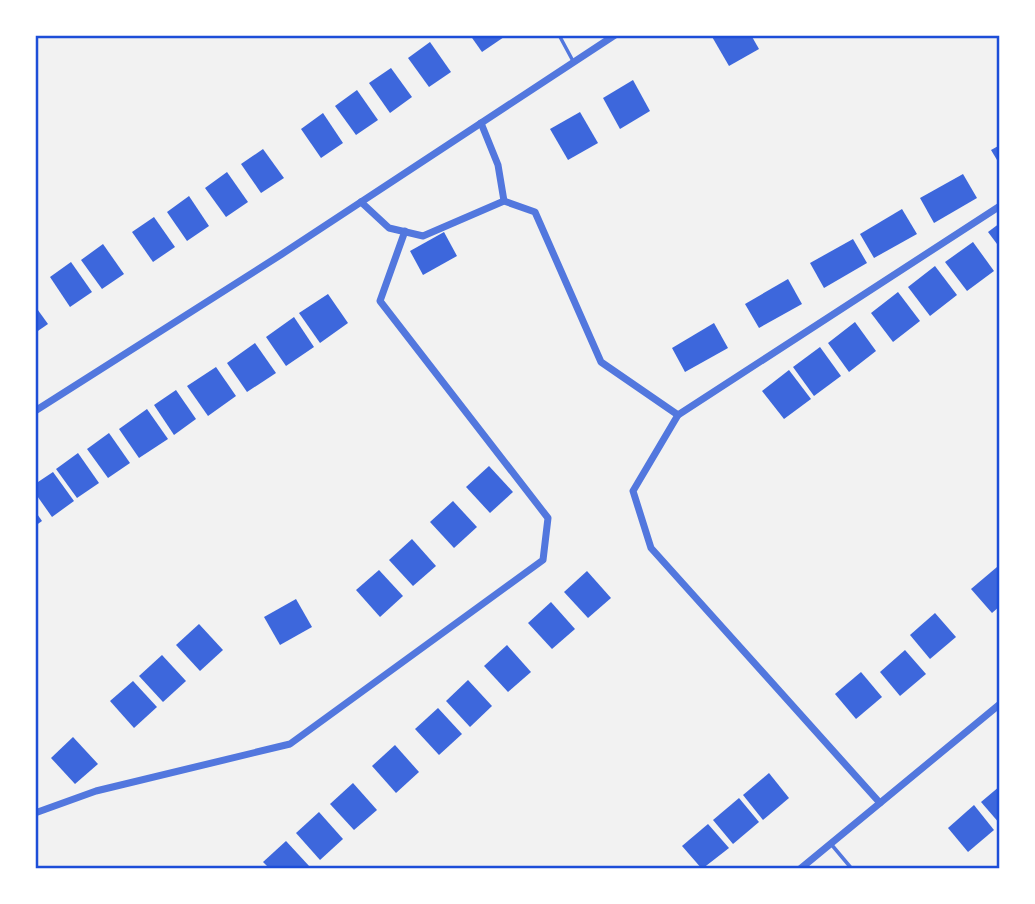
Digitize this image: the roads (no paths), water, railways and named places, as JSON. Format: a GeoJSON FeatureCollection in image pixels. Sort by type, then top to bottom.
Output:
{"type":"FeatureCollection","features":[{"type":"Feature","properties":{"kind":"street"},"geometry":{"type":"LineString","coordinates":[[35,411],[615,35]]}},
{"type":"Feature","properties":{"kind":"street"},"geometry":{"type":"LineString","coordinates":[[481,124],[498,165],[504,201]]}},
{"type":"Feature","properties":{"kind":"street"},"geometry":{"type":"LineString","coordinates":[[361,202],[389,228],[424,236],[504,201],[535,212],[601,362],[678,415]]}},
{"type":"Feature","properties":{"kind":"street"},"geometry":{"type":"LineString","coordinates":[[880,803],[651,548],[633,491],[678,415],[1000,206]]}},
{"type":"Feature","properties":{"kind":"street"},"geometry":{"type":"LineString","coordinates":[[35,813],[96,791],[290,744],[543,560],[548,518],[380,301],[405,231]]}},
{"type":"Feature","properties":{"kind":"street"},"geometry":{"type":"LineString","coordinates":[[800,869],[1000,704]]}},
{"type":"Feature","properties":{"kind":"lane"},"geometry":{"type":"LineString","coordinates":[[559,35],[573,63]]}},
{"type":"Feature","properties":{"kind":"lane"},"geometry":{"type":"LineString","coordinates":[[831,844],[852,869]]}}]}
